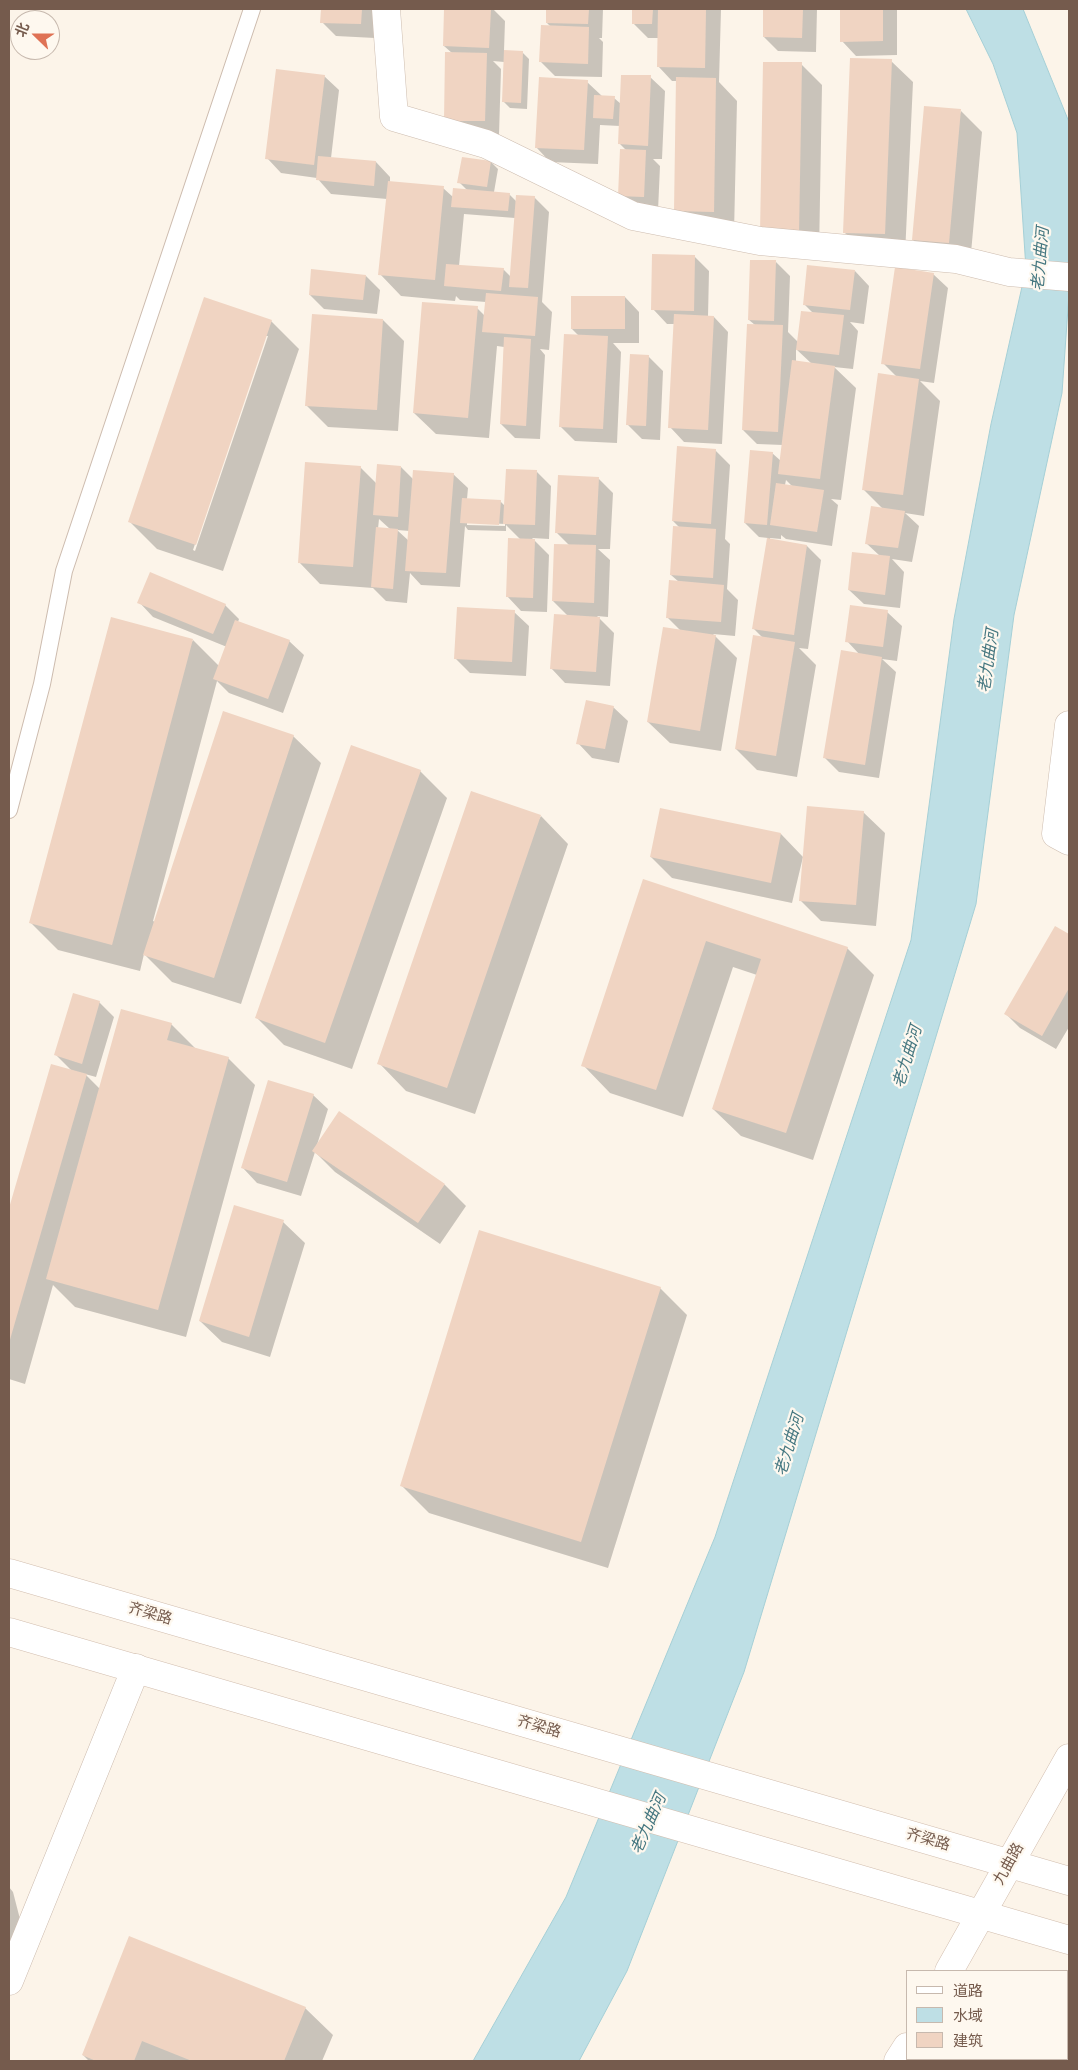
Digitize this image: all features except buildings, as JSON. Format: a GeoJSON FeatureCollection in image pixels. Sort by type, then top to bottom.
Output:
{"type":"FeatureCollection","features":[{"type":"Feature","properties":{"kind":"main road"},"geometry":{"type":"LineString","coordinates":[[386,9],[394,118],[486,144],[633,216],[760,241],[956,259],[1009,272],[1069,277]]}},
{"type":"Feature","properties":{"kind":"main road"},"geometry":{"type":"LineString","coordinates":[[1069,725],[1056,834],[1069,842]]}},
{"type":"Feature","properties":{"kind":"main road","name":"齐梁路"},"geometry":{"type":"LineString","coordinates":[[9,1573],[1069,1881]]}},
{"type":"Feature","properties":{"kind":"main road"},"geometry":{"type":"LineString","coordinates":[[9,1632],[1069,1940]]}},
{"type":"Feature","properties":{"kind":"main road"},"geometry":{"type":"LineString","coordinates":[[9,1981],[136,1668]]}},
{"type":"Feature","properties":{"kind":"main road","name":"九曲路"},"geometry":{"type":"LineString","coordinates":[[950,1970],[1069,1758]]}},
{"type":"Feature","properties":{"kind":"main road"},"geometry":{"type":"LineString","coordinates":[[898,2061],[906,2049]]}},
{"type":"Feature","properties":{"kind":"lane"},"geometry":{"type":"LineString","coordinates":[[9,810],[42,684],[64,571],[248,10]]}},
{"type":"Feature","properties":{"kind":"water","name":"老九曲河"},"geometry":{"type":"Polygon","coordinates":[[[966,9],[1023,9],[1069,122],[1069,294],[1062,393],[1014,615],[976,904],[744,1672],[627,1971],[579,2061],[473,2061],[566,1897],[715,1537],[911,940],[954,619],[991,424],[1026,269],[1017,133],[993,64],[966,9]]]}}]}
